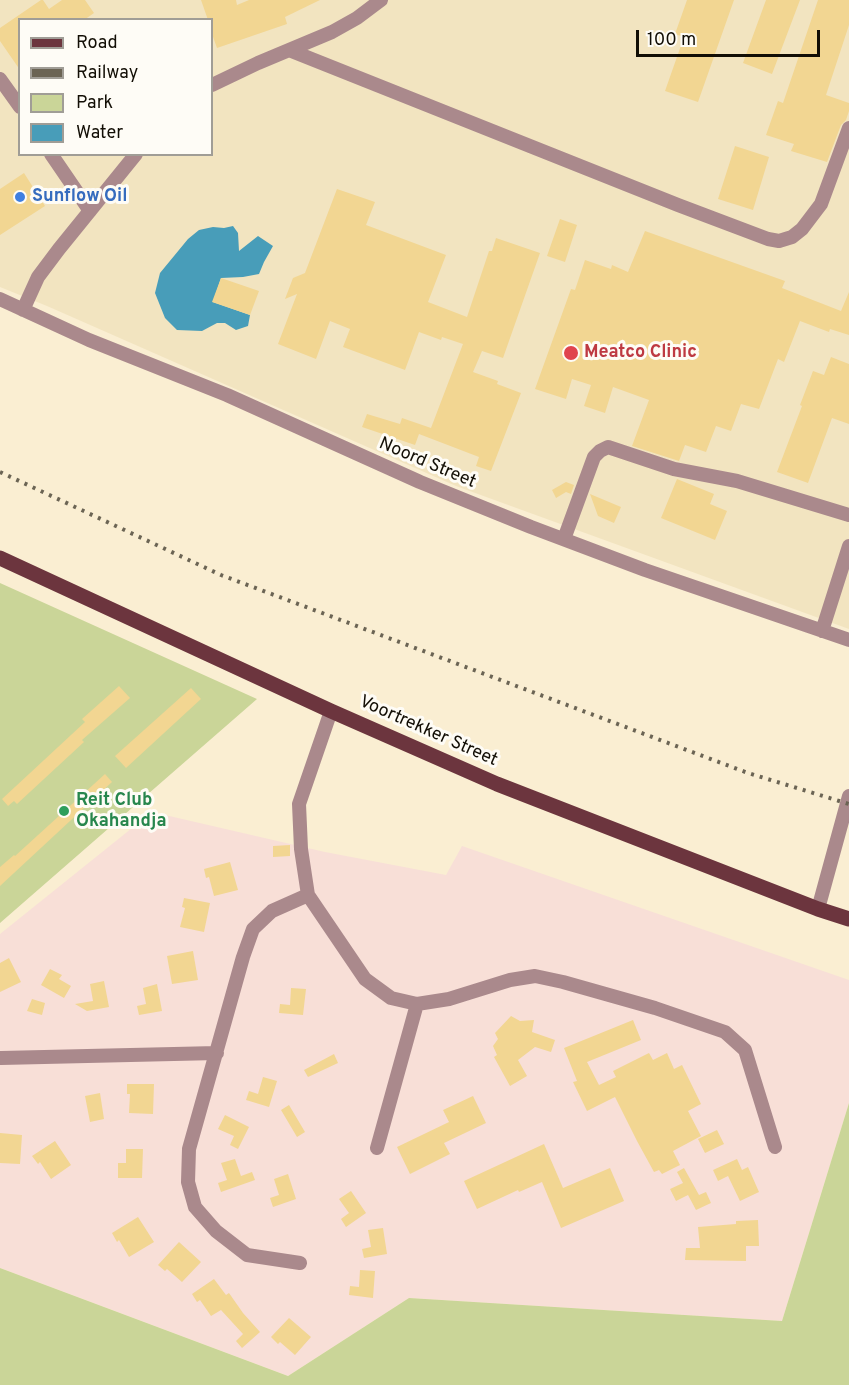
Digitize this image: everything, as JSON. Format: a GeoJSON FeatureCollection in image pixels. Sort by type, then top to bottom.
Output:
{"type":"FeatureCollection","features":[{"type":"Feature","properties":{"kind":"main road","name":"Voortrekker Street"},"geometry":{"type":"LineString","coordinates":[[0,558],[331,711],[496,784],[849,919]]}},
{"type":"Feature","properties":{"kind":"street"},"geometry":{"type":"LineString","coordinates":[[213,85],[332,32],[357,18],[381,0]]}},
{"type":"Feature","properties":{"kind":"street"},"geometry":{"type":"LineString","coordinates":[[289,50],[678,205],[768,239],[779,241],[792,237],[802,230],[821,204],[849,128]]}},
{"type":"Feature","properties":{"kind":"street"},"geometry":{"type":"LineString","coordinates":[[0,79],[18,104]]}},
{"type":"Feature","properties":{"kind":"street"},"geometry":{"type":"LineString","coordinates":[[52,156],[90,211]]}},
{"type":"Feature","properties":{"kind":"street"},"geometry":{"type":"LineString","coordinates":[[22,310],[38,277],[134,156]]}},
{"type":"Feature","properties":{"kind":"street","name":"Noord Street"},"geometry":{"type":"LineString","coordinates":[[0,298],[89,340],[227,395],[420,482],[531,527],[645,570],[849,640]]}},
{"type":"Feature","properties":{"kind":"street"},"geometry":{"type":"LineString","coordinates":[[564,539],[594,456],[608,447],[674,469],[737,481],[849,515]]}},
{"type":"Feature","properties":{"kind":"street"},"geometry":{"type":"LineString","coordinates":[[822,631],[849,546]]}},
{"type":"Feature","properties":{"kind":"street"},"geometry":{"type":"LineString","coordinates":[[331,711],[299,804],[301,849],[308,895],[365,979],[391,998],[417,1004],[449,999],[510,980],[535,976],[643,1005],[724,1032],[745,1050],[775,1147]]}},
{"type":"Feature","properties":{"kind":"street"},"geometry":{"type":"LineString","coordinates":[[818,909],[849,796]]}},
{"type":"Feature","properties":{"kind":"street"},"geometry":{"type":"LineString","coordinates":[[300,1263],[247,1255],[216,1231],[195,1207],[188,1182],[189,1149],[253,929],[272,911],[308,895]]}},
{"type":"Feature","properties":{"kind":"street"},"geometry":{"type":"LineString","coordinates":[[377,1148],[417,1004]]}},
{"type":"Feature","properties":{"kind":"street"},"geometry":{"type":"LineString","coordinates":[[1,1058],[217,1053]]}},
{"type":"Feature","properties":{"kind":"shaded area"},"geometry":{"type":"Polygon","coordinates":[[[0,0],[849,0],[849,629],[456,486],[0,287],[0,0]]]}},
{"type":"Feature","properties":{"kind":"shaded area"},"geometry":{"type":"Polygon","coordinates":[[[152,812],[325,852],[446,875],[462,846],[849,980],[849,1103],[782,1321],[409,1298],[288,1376],[0,1268],[0,934],[152,812]]]}},
{"type":"Feature","properties":{"kind":"green space","name":"Reit Club Okahandja"},"geometry":{"type":"Polygon","coordinates":[[[0,583],[257,699],[0,923],[0,583]]]}},
{"type":"Feature","properties":{"kind":"green space"},"geometry":{"type":"Polygon","coordinates":[[[849,1103],[849,1385],[0,1385],[0,1268],[288,1376],[409,1298],[782,1321],[849,1103]]]}},
{"type":"Feature","properties":{"kind":"water"},"geometry":{"type":"Polygon","coordinates":[[[233,226],[238,233],[239,251],[258,236],[273,246],[259,274],[221,278],[213,302],[250,315],[248,326],[236,330],[225,323],[217,323],[202,331],[177,330],[165,318],[155,293],[160,273],[188,239],[199,230],[233,226]]]}},
{"type":"Feature","properties":{"kind":"building"},"geometry":{"type":"Polygon","coordinates":[[[41,0],[49,9],[62,0],[85,0],[94,13],[87,18],[18,18],[18,67],[0,41],[0,28],[41,0]]]}},
{"type":"Feature","properties":{"kind":"building"},"geometry":{"type":"Polygon","coordinates":[[[201,0],[236,0],[237,5],[249,0],[320,0],[285,17],[287,24],[217,48],[213,37],[213,18],[207,18],[201,0]]]}},
{"type":"Feature","properties":{"kind":"building"},"geometry":{"type":"Polygon","coordinates":[[[687,0],[734,0],[698,102],[665,91],[684,37],[675,34],[687,0]]]}},
{"type":"Feature","properties":{"kind":"building"},"geometry":{"type":"Polygon","coordinates":[[[766,0],[800,0],[772,74],[743,63],[766,0]]]}},
{"type":"Feature","properties":{"kind":"building"},"geometry":{"type":"Polygon","coordinates":[[[818,0],[849,0],[849,25],[826,95],[849,103],[849,111],[846,120],[841,125],[827,162],[791,151],[794,144],[766,135],[778,101],[783,103],[818,0]]]}},
{"type":"Feature","properties":{"kind":"building"},"geometry":{"type":"Polygon","coordinates":[[[735,146],[769,157],[753,210],[718,199],[735,146]]]}},
{"type":"Feature","properties":{"kind":"building","name":"Sunflow Oil"},"geometry":{"type":"Polygon","coordinates":[[[24,173],[45,206],[0,235],[0,189],[24,173]]]}},
{"type":"Feature","properties":{"kind":"building"},"geometry":{"type":"Polygon","coordinates":[[[337,189],[375,202],[366,225],[446,255],[428,302],[467,317],[489,251],[492,251],[496,238],[540,253],[503,358],[482,351],[473,372],[521,393],[491,471],[476,466],[479,457],[419,434],[415,445],[362,427],[367,414],[400,424],[402,418],[431,428],[463,344],[442,337],[441,340],[419,332],[405,370],[343,347],[350,329],[330,321],[316,359],[278,344],[297,294],[285,299],[293,278],[305,273],[337,189]]]}},
{"type":"Feature","properties":{"kind":"building"},"geometry":{"type":"Polygon","coordinates":[[[560,219],[577,225],[565,262],[547,256],[560,219]]]}},
{"type":"Feature","properties":{"kind":"building"},"geometry":{"type":"Polygon","coordinates":[[[645,231],[785,281],[782,288],[841,311],[849,292],[849,335],[830,329],[829,332],[800,321],[784,362],[778,359],[759,409],[741,404],[731,431],[716,426],[706,452],[685,445],[679,461],[632,446],[649,400],[613,387],[605,413],[584,406],[591,385],[572,379],[566,399],[535,389],[571,289],[575,290],[585,260],[611,269],[612,265],[628,272],[645,231]]]}},
{"type":"Feature","properties":{"kind":"building"},"geometry":{"type":"Polygon","coordinates":[[[221,278],[259,291],[250,315],[212,302],[221,278]]]}},
{"type":"Feature","properties":{"kind":"building"},"geometry":{"type":"Polygon","coordinates":[[[831,357],[849,364],[849,424],[832,418],[808,483],[777,472],[813,371],[824,375],[831,357]]]}},
{"type":"Feature","properties":{"kind":"building"},"geometry":{"type":"Polygon","coordinates":[[[677,479],[714,494],[710,504],[727,511],[715,540],[661,518],[677,479]]]}},
{"type":"Feature","properties":{"kind":"building"},"geometry":{"type":"Polygon","coordinates":[[[566,482],[574,485],[571,494],[566,492],[556,498],[552,490],[566,482]]]}},
{"type":"Feature","properties":{"kind":"building"},"geometry":{"type":"Polygon","coordinates":[[[590,494],[621,507],[614,523],[598,516],[590,494]]]}},
{"type":"Feature","properties":{"kind":"building"},"geometry":{"type":"Polygon","coordinates":[[[119,686],[130,698],[82,740],[84,742],[17,804],[14,801],[8,806],[2,799],[85,722],[82,719],[119,686]]]}},
{"type":"Feature","properties":{"kind":"building"},"geometry":{"type":"Polygon","coordinates":[[[191,688],[201,699],[126,768],[115,756],[191,688]]]}},
{"type":"Feature","properties":{"kind":"building"},"geometry":{"type":"Polygon","coordinates":[[[105,774],[112,782],[0,886],[0,867],[105,774]]]}},
{"type":"Feature","properties":{"kind":"building"},"geometry":{"type":"Polygon","coordinates":[[[290,845],[290,856],[273,857],[273,846],[290,845]]]}},
{"type":"Feature","properties":{"kind":"building"},"geometry":{"type":"Polygon","coordinates":[[[230,862],[238,890],[214,896],[209,877],[206,878],[204,869],[230,862]]]}},
{"type":"Feature","properties":{"kind":"building"},"geometry":{"type":"Polygon","coordinates":[[[184,898],[210,903],[204,932],[180,927],[185,908],[182,907],[184,898]]]}},
{"type":"Feature","properties":{"kind":"building"},"geometry":{"type":"Polygon","coordinates":[[[193,951],[198,980],[172,984],[167,956],[193,951]]]}},
{"type":"Feature","properties":{"kind":"building"},"geometry":{"type":"Polygon","coordinates":[[[9,958],[21,982],[0,992],[0,963],[9,958]]]}},
{"type":"Feature","properties":{"kind":"building"},"geometry":{"type":"Polygon","coordinates":[[[50,969],[62,975],[59,979],[71,986],[64,998],[41,985],[50,969]]]}},
{"type":"Feature","properties":{"kind":"building"},"geometry":{"type":"Polygon","coordinates":[[[104,981],[109,1007],[87,1011],[75,1004],[93,1001],[90,984],[104,981]]]}},
{"type":"Feature","properties":{"kind":"building"},"geometry":{"type":"Polygon","coordinates":[[[157,984],[162,1011],[139,1015],[137,1006],[146,1004],[143,988],[157,984]]]}},
{"type":"Feature","properties":{"kind":"building"},"geometry":{"type":"Polygon","coordinates":[[[291,988],[306,989],[303,1015],[279,1013],[280,1004],[290,1005],[291,988]]]}},
{"type":"Feature","properties":{"kind":"building"},"geometry":{"type":"Polygon","coordinates":[[[32,999],[45,1003],[42,1015],[27,1011],[32,999]]]}},
{"type":"Feature","properties":{"kind":"building"},"geometry":{"type":"Polygon","coordinates":[[[511,1016],[520,1021],[534,1020],[532,1032],[555,1040],[551,1052],[535,1047],[518,1060],[527,1076],[510,1086],[494,1057],[497,1055],[493,1046],[498,1039],[495,1033],[511,1016]]]}},
{"type":"Feature","properties":{"kind":"building"},"geometry":{"type":"Polygon","coordinates":[[[633,1020],[641,1040],[587,1062],[599,1085],[616,1077],[613,1071],[649,1053],[653,1060],[667,1053],[674,1069],[682,1065],[701,1104],[688,1111],[701,1136],[673,1151],[680,1165],[662,1174],[659,1170],[654,1172],[615,1097],[587,1111],[573,1082],[577,1081],[564,1048],[633,1020]]]}},
{"type":"Feature","properties":{"kind":"building"},"geometry":{"type":"Polygon","coordinates":[[[334,1054],[338,1063],[308,1077],[304,1070],[334,1054]]]}},
{"type":"Feature","properties":{"kind":"building"},"geometry":{"type":"Polygon","coordinates":[[[263,1077],[277,1081],[269,1107],[246,1100],[249,1091],[258,1094],[263,1077]]]}},
{"type":"Feature","properties":{"kind":"building"},"geometry":{"type":"Polygon","coordinates":[[[127,1084],[154,1084],[153,1114],[129,1113],[130,1094],[127,1094],[127,1084]]]}},
{"type":"Feature","properties":{"kind":"building"},"geometry":{"type":"Polygon","coordinates":[[[100,1093],[104,1119],[90,1122],[85,1096],[100,1093]]]}},
{"type":"Feature","properties":{"kind":"building"},"geometry":{"type":"Polygon","coordinates":[[[473,1096],[486,1123],[444,1143],[450,1154],[410,1174],[397,1147],[449,1122],[443,1110],[473,1096]]]}},
{"type":"Feature","properties":{"kind":"building"},"geometry":{"type":"Polygon","coordinates":[[[289,1105],[305,1132],[297,1137],[281,1110],[289,1105]]]}},
{"type":"Feature","properties":{"kind":"building"},"geometry":{"type":"Polygon","coordinates":[[[225,1115],[249,1127],[238,1149],[230,1145],[234,1136],[218,1129],[225,1115]]]}},
{"type":"Feature","properties":{"kind":"building"},"geometry":{"type":"Polygon","coordinates":[[[717,1130],[724,1144],[705,1153],[698,1139],[717,1130]]]}},
{"type":"Feature","properties":{"kind":"building"},"geometry":{"type":"Polygon","coordinates":[[[0,1133],[22,1135],[20,1164],[0,1163],[0,1133]]]}},
{"type":"Feature","properties":{"kind":"building"},"geometry":{"type":"Polygon","coordinates":[[[55,1141],[71,1165],[51,1179],[40,1162],[38,1164],[32,1156],[55,1141]]]}},
{"type":"Feature","properties":{"kind":"building"},"geometry":{"type":"Polygon","coordinates":[[[544,1144],[563,1188],[610,1168],[624,1201],[561,1228],[542,1182],[519,1192],[518,1190],[477,1209],[464,1181],[544,1144]]]}},
{"type":"Feature","properties":{"kind":"building"},"geometry":{"type":"Polygon","coordinates":[[[126,1149],[143,1149],[142,1178],[118,1178],[118,1163],[126,1163],[126,1149]]]}},
{"type":"Feature","properties":{"kind":"building"},"geometry":{"type":"Polygon","coordinates":[[[235,1159],[241,1176],[252,1172],[255,1180],[221,1192],[218,1183],[227,1180],[221,1163],[235,1159]]]}},
{"type":"Feature","properties":{"kind":"building"},"geometry":{"type":"Polygon","coordinates":[[[737,1159],[742,1170],[748,1167],[759,1192],[740,1201],[728,1176],[718,1181],[713,1170],[737,1159]]]}},
{"type":"Feature","properties":{"kind":"building"},"geometry":{"type":"Polygon","coordinates":[[[684,1168],[699,1195],[706,1192],[711,1203],[696,1210],[688,1195],[676,1201],[670,1189],[683,1183],[677,1172],[684,1168]]]}},
{"type":"Feature","properties":{"kind":"building"},"geometry":{"type":"Polygon","coordinates":[[[288,1174],[296,1199],[273,1207],[270,1198],[279,1195],[274,1179],[288,1174]]]}},
{"type":"Feature","properties":{"kind":"building"},"geometry":{"type":"Polygon","coordinates":[[[351,1191],[366,1213],[346,1227],[341,1219],[349,1213],[339,1199],[351,1191]]]}},
{"type":"Feature","properties":{"kind":"building"},"geometry":{"type":"Polygon","coordinates":[[[138,1217],[154,1242],[129,1257],[112,1233],[138,1217]]]}},
{"type":"Feature","properties":{"kind":"building"},"geometry":{"type":"Polygon","coordinates":[[[758,1220],[759,1246],[746,1246],[746,1261],[685,1260],[686,1248],[700,1248],[698,1227],[758,1220]]]}},
{"type":"Feature","properties":{"kind":"building"},"geometry":{"type":"Polygon","coordinates":[[[383,1228],[387,1254],[364,1258],[362,1249],[371,1247],[368,1230],[383,1228]]]}},
{"type":"Feature","properties":{"kind":"building"},"geometry":{"type":"Polygon","coordinates":[[[179,1242],[201,1262],[182,1282],[167,1269],[165,1271],[158,1265],[179,1242]]]}},
{"type":"Feature","properties":{"kind":"building"},"geometry":{"type":"Polygon","coordinates":[[[360,1270],[375,1271],[373,1298],[349,1295],[350,1286],[359,1287],[360,1270]]]}},
{"type":"Feature","properties":{"kind":"building"},"geometry":{"type":"Polygon","coordinates":[[[214,1279],[226,1295],[229,1293],[260,1332],[242,1348],[236,1341],[243,1334],[221,1310],[211,1316],[200,1300],[197,1302],[192,1294],[214,1279]]]}},
{"type":"Feature","properties":{"kind":"building"},"geometry":{"type":"Polygon","coordinates":[[[289,1318],[311,1337],[295,1355],[271,1337],[289,1318]]]}},
{"type":"Feature","properties":{"kind":"railway"},"geometry":{"type":"LineString","coordinates":[[0,472],[221,575],[748,773],[849,804]]}},
{"type":"Feature","properties":{"kind":"place","name":"Sunflow Oil"},"geometry":{"type":"Point","coordinates":[20,197]}},
{"type":"Feature","properties":{"kind":"place","name":"Meatco Clinic"},"geometry":{"type":"Point","coordinates":[571,353]}},
{"type":"Feature","properties":{"kind":"place","name":"Reit Club Okahandja"},"geometry":{"type":"Point","coordinates":[64,811]}}]}
